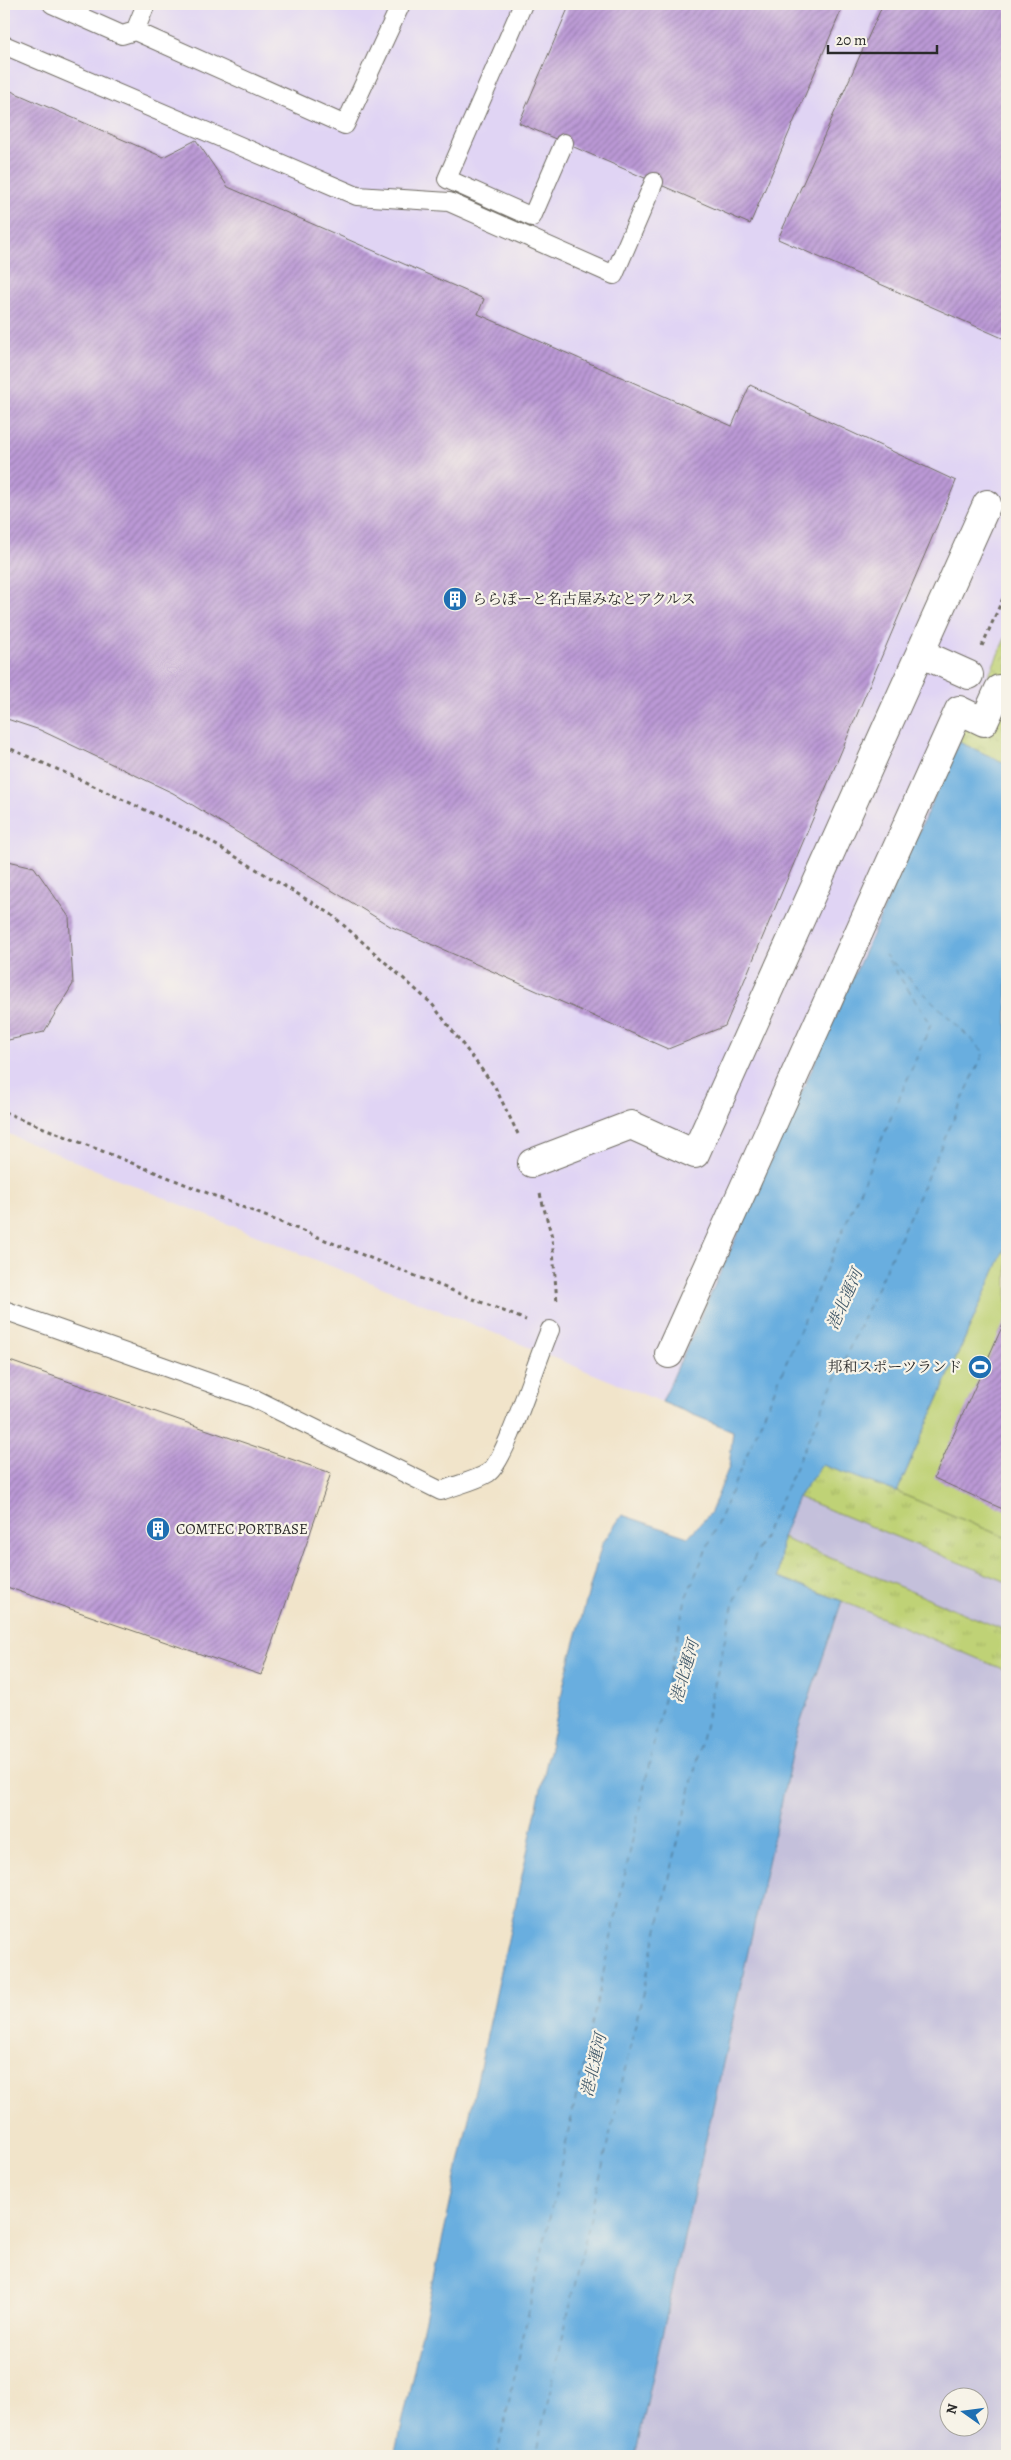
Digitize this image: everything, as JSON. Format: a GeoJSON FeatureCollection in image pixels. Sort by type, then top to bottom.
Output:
{"type":"FeatureCollection","features":[{"type":"Feature","properties":{"kind":"street"},"geometry":{"type":"LineString","coordinates":[[532,1163],[631,1125],[695,1154],[987,504]]}},
{"type":"Feature","properties":{"kind":"street"},"geometry":{"type":"LineString","coordinates":[[669,1354],[960,710],[984,722],[990,685],[920,653]]}},
{"type":"Feature","properties":{"kind":"lane"},"geometry":{"type":"LineString","coordinates":[[52,4],[122,35],[134,31],[345,125],[401,4]]}},
{"type":"Feature","properties":{"kind":"lane"},"geometry":{"type":"LineString","coordinates":[[134,31],[146,4]]}},
{"type":"Feature","properties":{"kind":"lane"},"geometry":{"type":"LineString","coordinates":[[524,4],[447,179],[532,217],[564,143]]}},
{"type":"Feature","properties":{"kind":"lane"},"geometry":{"type":"LineString","coordinates":[[4,45],[357,196],[449,202],[614,275],[654,182]]}},
{"type":"Feature","properties":{"kind":"lane"},"geometry":{"type":"LineString","coordinates":[[4,1310],[254,1398],[441,1491],[489,1472],[507,1444],[539,1352],[550,1330]]}},
{"type":"Feature","properties":{"kind":"path"},"geometry":{"type":"LineString","coordinates":[[990,685],[1007,589]]}},
{"type":"Feature","properties":{"kind":"path"},"geometry":{"type":"LineString","coordinates":[[4,746],[200,836],[331,914],[432,1004],[495,1087],[532,1163],[552,1237],[558,1306],[550,1330],[4,1112]]}},
{"type":"Feature","properties":{"kind":"shaded area"},"geometry":{"type":"Polygon","coordinates":[[[4,4],[1007,4],[1007,634],[662,1402],[4,1132],[4,4]]]}},
{"type":"Feature","properties":{"kind":"shaded area"},"geometry":{"type":"Polygon","coordinates":[[[897,1492],[1007,1538],[1007,2456],[635,2456],[797,1733],[842,1601],[779,1577],[782,1538],[798,1497],[897,1492]]]}},
{"type":"Feature","properties":{"kind":"green space"},"geometry":{"type":"Polygon","coordinates":[[[1007,634],[1007,764],[959,742],[1007,634]]]}},
{"type":"Feature","properties":{"kind":"green space","name":"邦和スポーツランド"},"geometry":{"type":"Polygon","coordinates":[[[1007,1243],[1007,1538],[897,1492],[1007,1243]]]}},
{"type":"Feature","properties":{"kind":"green space"},"geometry":{"type":"Polygon","coordinates":[[[822,1464],[897,1492],[1007,1538],[1007,1582],[798,1497],[822,1464]]]}},
{"type":"Feature","properties":{"kind":"green space"},"geometry":{"type":"Polygon","coordinates":[[[782,1538],[1007,1631],[1007,1671],[842,1601],[779,1577],[782,1538]]]}},
{"type":"Feature","properties":{"kind":"water","name":"港北運河"},"geometry":{"type":"Polygon","coordinates":[[[959,742],[1007,764],[1007,1243],[897,1492],[822,1465],[798,1497],[782,1538],[779,1577],[842,1601],[797,1733],[635,2456],[395,2456],[566,1674],[602,1544],[622,1515],[688,1537],[711,1512],[729,1467],[733,1431],[662,1402],[959,742]]]}},
{"type":"Feature","properties":{"kind":"building"},"geometry":{"type":"Polygon","coordinates":[[[570,4],[844,4],[750,224],[519,123],[570,4]]]}},
{"type":"Feature","properties":{"kind":"building"},"geometry":{"type":"Polygon","coordinates":[[[883,4],[1007,4],[1007,340],[778,239],[883,4]]]}},
{"type":"Feature","properties":{"kind":"building","name":"ららぽーと名古屋みなとアクルス"},"geometry":{"type":"Polygon","coordinates":[[[4,88],[163,157],[196,140],[228,187],[484,299],[478,314],[732,426],[750,385],[956,481],[725,1026],[668,1049],[390,926],[173,793],[40,730],[4,718],[4,88]]]}},
{"type":"Feature","properties":{"kind":"building"},"geometry":{"type":"Polygon","coordinates":[[[4,860],[34,867],[69,917],[73,984],[44,1032],[4,1041],[4,860]]]}},
{"type":"Feature","properties":{"kind":"building"},"geometry":{"type":"Polygon","coordinates":[[[1007,1316],[1007,1511],[934,1478],[1007,1316]]]}},
{"type":"Feature","properties":{"kind":"building","name":"COMTEC PORTBASE"},"geometry":{"type":"Polygon","coordinates":[[[4,1359],[331,1473],[261,1675],[4,1586],[4,1359]]]}},
{"type":"Feature","properties":{"kind":"ferry route"},"geometry":{"type":"LineString","coordinates":[[497,2456],[686,1597],[931,1024],[885,955],[984,1052],[733,1605],[535,2456]]}},
{"type":"Feature","properties":{"kind":"place","name":"ららぽーと名古屋みなとアクルス"},"geometry":{"type":"Point","coordinates":[455,599]}},
{"type":"Feature","properties":{"kind":"place","name":"邦和スポーツランド"},"geometry":{"type":"Point","coordinates":[980,1367]}},
{"type":"Feature","properties":{"kind":"place","name":"COMTEC PORTBASE"},"geometry":{"type":"Point","coordinates":[158,1529]}}]}
